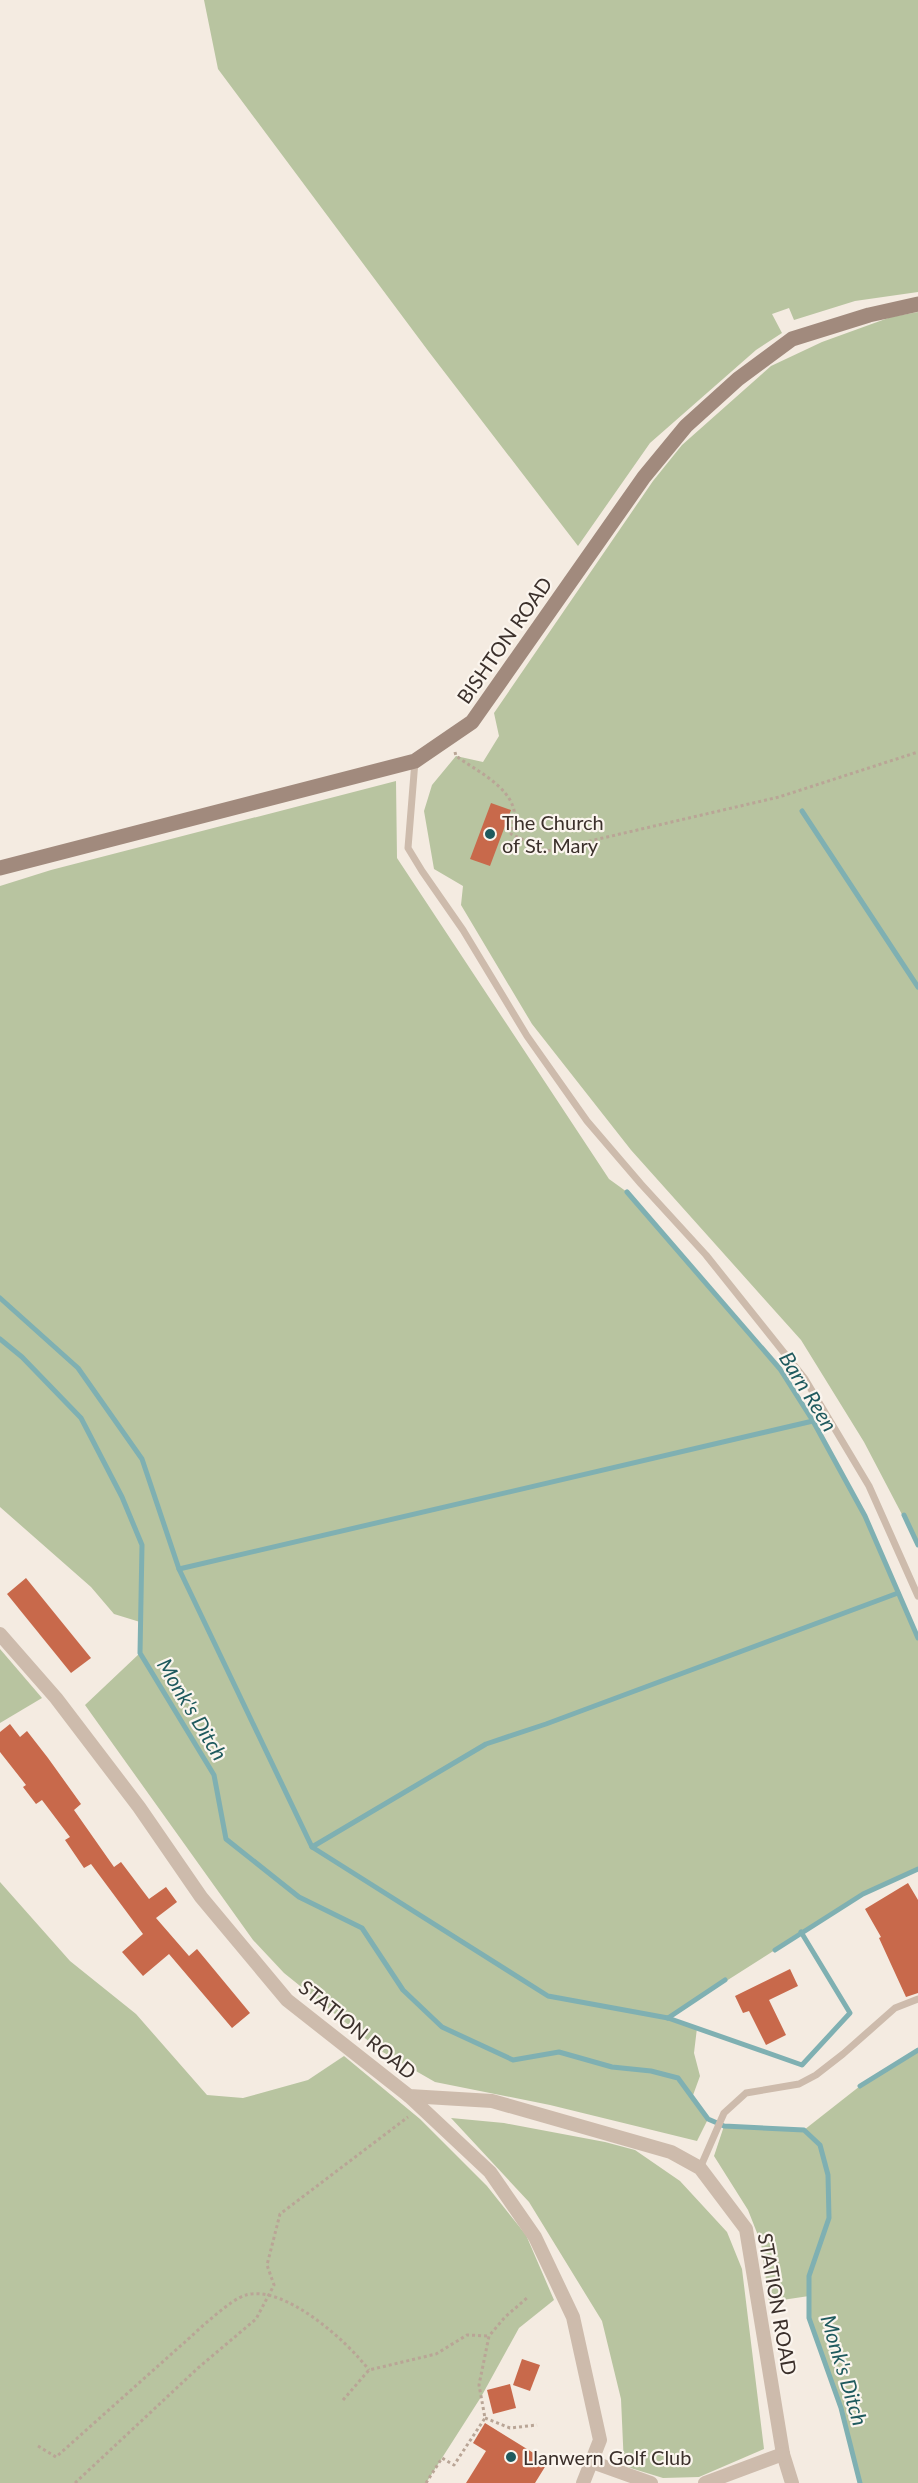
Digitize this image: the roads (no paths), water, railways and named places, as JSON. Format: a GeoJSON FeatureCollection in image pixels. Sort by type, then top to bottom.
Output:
{"type":"FeatureCollection","features":[{"type":"Feature","properties":{"kind":"street","name":"BISHTON ROAD"},"geometry":{"type":"LineString","coordinates":[[0,868],[415,761],[472,722],[645,477],[695,418],[738,379],[792,339],[868,315],[918,304]]}},
{"type":"Feature","properties":{"kind":"street","name":"STATION ROAD"},"geometry":{"type":"LineString","coordinates":[[0,1634],[56,1698],[139,1807],[201,1897],[287,2000],[409,2096],[492,2101],[670,2152],[700,2168],[746,2229],[783,2454],[792,2483]]}},
{"type":"Feature","properties":{"kind":"street"},"geometry":{"type":"LineString","coordinates":[[409,2096],[490,2172],[535,2237],[573,2317],[600,2440],[583,2483]]}},
{"type":"Feature","properties":{"kind":"street"},"geometry":{"type":"LineString","coordinates":[[705,2483],[783,2454]]}},
{"type":"Feature","properties":{"kind":"street"},"geometry":{"type":"LineString","coordinates":[[592,2462],[651,2483]]}},
{"type":"Feature","properties":{"kind":"lane"},"geometry":{"type":"LineString","coordinates":[[415,761],[408,848],[417,863],[463,930],[527,1036],[587,1120],[640,1184],[706,1255],[805,1379],[869,1486],[918,1596]]}},
{"type":"Feature","properties":{"kind":"lane"},"geometry":{"type":"LineString","coordinates":[[700,2168],[724,2113],[746,2093],[799,2084],[843,2054],[895,2008],[918,1999]]}},
{"type":"Feature","properties":{"kind":"waterway"},"geometry":{"type":"LineString","coordinates":[[802,811],[918,987]]}},
{"type":"Feature","properties":{"kind":"waterway","name":"Barn Reen"},"geometry":{"type":"LineString","coordinates":[[627,1192],[780,1369],[813,1421],[865,1516],[918,1638]]}},
{"type":"Feature","properties":{"kind":"waterway"},"geometry":{"type":"LineString","coordinates":[[0,1298],[78,1368],[142,1459],[179,1569],[312,1847],[548,1996],[668,2018],[802,2065],[850,2013],[801,1932]]}},
{"type":"Feature","properties":{"kind":"waterway","name":"Monk's Ditch"},"geometry":{"type":"LineString","coordinates":[[0,1339],[22,1357],[81,1418],[122,1497],[142,1545],[140,1653],[214,1775],[226,1839],[299,1897],[362,1928],[403,1990],[442,2027],[513,2060],[559,2052],[612,2067],[651,2071],[678,2078],[708,2119],[724,2126],[804,2130],[820,2145],[828,2175],[829,2218],[809,2276],[809,2318],[841,2408],[860,2483]]}},
{"type":"Feature","properties":{"kind":"waterway"},"geometry":{"type":"LineString","coordinates":[[179,1569],[813,1421]]}},
{"type":"Feature","properties":{"kind":"waterway"},"geometry":{"type":"LineString","coordinates":[[904,1515],[918,1545]]}},
{"type":"Feature","properties":{"kind":"waterway"},"geometry":{"type":"LineString","coordinates":[[312,1847],[486,1744],[546,1724],[898,1593]]}},
{"type":"Feature","properties":{"kind":"waterway"},"geometry":{"type":"LineString","coordinates":[[775,1950],[863,1894],[918,1869]]}},
{"type":"Feature","properties":{"kind":"waterway"},"geometry":{"type":"LineString","coordinates":[[668,2018],[725,1980]]}},
{"type":"Feature","properties":{"kind":"waterway"},"geometry":{"type":"LineString","coordinates":[[860,2086],[918,2050]]}},
{"type":"Feature","properties":{"kind":"place","name":"The Church of St. Mary"},"geometry":{"type":"Point","coordinates":[490,834]}},
{"type":"Feature","properties":{"kind":"place","name":"Llanwern Golf Club"},"geometry":{"type":"Point","coordinates":[511,2457]}}]}
